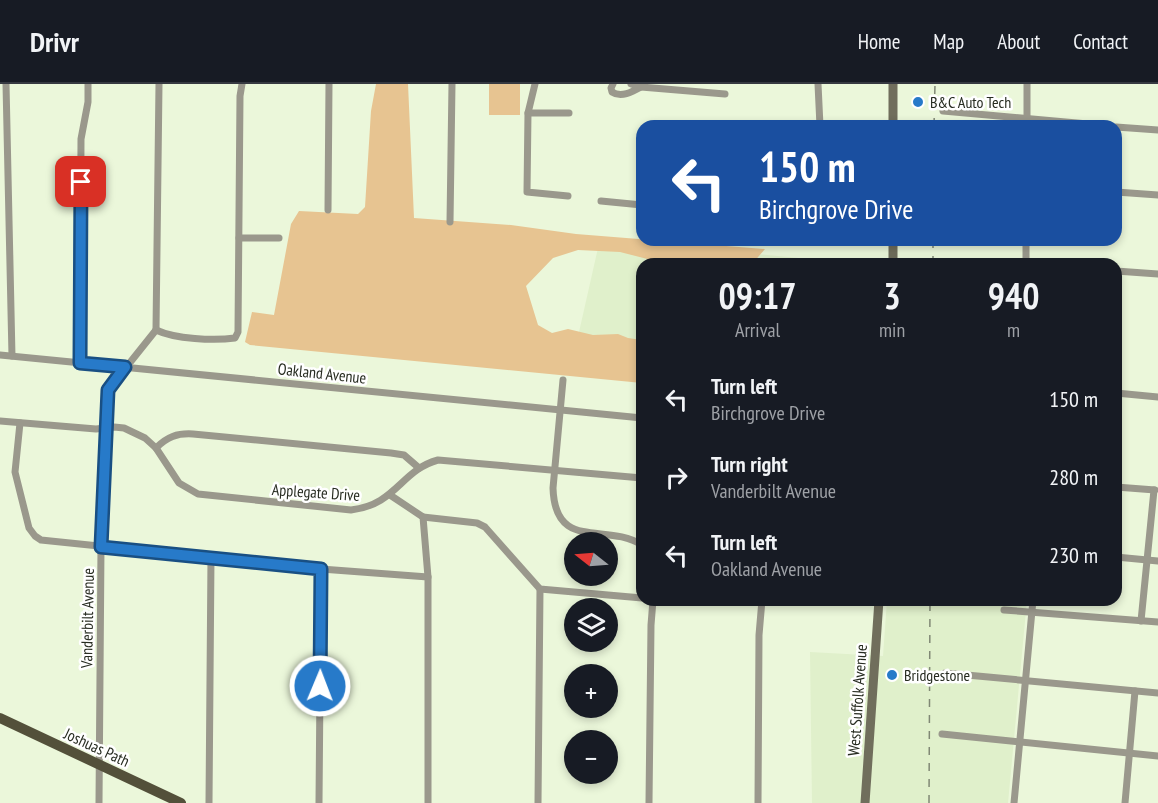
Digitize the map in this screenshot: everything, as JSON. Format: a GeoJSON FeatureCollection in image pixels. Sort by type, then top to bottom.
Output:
{"type":"FeatureCollection","features":[{"type":"Feature","properties":{"kind":"main road"},"geometry":{"type":"LineString","coordinates":[[893,84],[893,120]]}},
{"type":"Feature","properties":{"kind":"main road","name":"West Suffolk Avenue"},"geometry":{"type":"LineString","coordinates":[[865,803],[879,606]]}},
{"type":"Feature","properties":{"kind":"main road","name":"Joshuas Path"},"geometry":{"type":"LineString","coordinates":[[0,718],[181,803]]}},
{"type":"Feature","properties":{"kind":"street"},"geometry":{"type":"LineString","coordinates":[[6,84],[12,356]]}},
{"type":"Feature","properties":{"kind":"street"},"geometry":{"type":"LineString","coordinates":[[80,363],[81,139],[88,102],[88,84]]}},
{"type":"Feature","properties":{"kind":"street"},"geometry":{"type":"LineString","coordinates":[[159,84],[156,330],[165,334],[222,340],[235,338],[238,332],[240,96],[242,84]]}},
{"type":"Feature","properties":{"kind":"street"},"geometry":{"type":"LineString","coordinates":[[328,210],[329,84]]}},
{"type":"Feature","properties":{"kind":"street"},"geometry":{"type":"LineString","coordinates":[[450,222],[452,84]]}},
{"type":"Feature","properties":{"kind":"street"},"geometry":{"type":"LineString","coordinates":[[535,84],[528,113],[527,192],[568,196]]}},
{"type":"Feature","properties":{"kind":"street"},"geometry":{"type":"LineString","coordinates":[[614,84],[612,92],[618,95],[631,93],[641,87]]}},
{"type":"Feature","properties":{"kind":"street"},"geometry":{"type":"LineString","coordinates":[[631,84],[641,87],[700,88],[725,94]]}},
{"type":"Feature","properties":{"kind":"street"},"geometry":{"type":"LineString","coordinates":[[818,84],[820,120]]}},
{"type":"Feature","properties":{"kind":"street"},"geometry":{"type":"LineString","coordinates":[[1027,84],[1027,120]]}},
{"type":"Feature","properties":{"kind":"street"},"geometry":{"type":"LineString","coordinates":[[943,111],[1012,120]]}},
{"type":"Feature","properties":{"kind":"street"},"geometry":{"type":"LineString","coordinates":[[528,113],[569,113]]}},
{"type":"Feature","properties":{"kind":"street"},"geometry":{"type":"LineString","coordinates":[[1122,127],[1158,130]]}},
{"type":"Feature","properties":{"kind":"street"},"geometry":{"type":"LineString","coordinates":[[1122,192],[1158,195]]}},
{"type":"Feature","properties":{"kind":"street"},"geometry":{"type":"LineString","coordinates":[[601,201],[636,204]]}},
{"type":"Feature","properties":{"kind":"street"},"geometry":{"type":"LineString","coordinates":[[239,238],[279,238]]}},
{"type":"Feature","properties":{"kind":"street"},"geometry":{"type":"LineString","coordinates":[[1122,271],[1158,274]]}},
{"type":"Feature","properties":{"kind":"street","name":"Vanderbilt Avenue"},"geometry":{"type":"LineString","coordinates":[[99,803],[101,547],[108,390],[156,330]]}},
{"type":"Feature","properties":{"kind":"street","name":"Oakland Avenue"},"geometry":{"type":"LineString","coordinates":[[0,355],[636,417]]}},
{"type":"Feature","properties":{"kind":"street"},"geometry":{"type":"LineString","coordinates":[[563,380],[554,470],[554,504],[558,515],[574,530],[621,536],[636,542]]}},
{"type":"Feature","properties":{"kind":"street"},"geometry":{"type":"LineString","coordinates":[[1122,394],[1158,397]]}},
{"type":"Feature","properties":{"kind":"street","name":"Applegate Drive"},"geometry":{"type":"LineString","coordinates":[[0,421],[96,429],[114,427],[135,433],[156,448],[179,483],[198,494],[351,510],[367,508],[390,495],[428,462],[446,460],[636,477]]}},
{"type":"Feature","properties":{"kind":"street"},"geometry":{"type":"LineString","coordinates":[[20,423],[15,472],[29,528],[41,540],[321,569],[428,577]]}},
{"type":"Feature","properties":{"kind":"street"},"geometry":{"type":"LineString","coordinates":[[156,448],[171,436],[181,433],[391,453],[404,456],[419,468]]}},
{"type":"Feature","properties":{"kind":"street"},"geometry":{"type":"LineString","coordinates":[[1122,487],[1156,490],[1142,621]]}},
{"type":"Feature","properties":{"kind":"street"},"geometry":{"type":"LineString","coordinates":[[390,495],[423,517],[477,523],[485,526],[540,589],[538,803]]}},
{"type":"Feature","properties":{"kind":"street"},"geometry":{"type":"LineString","coordinates":[[423,517],[428,577],[428,803]]}},
{"type":"Feature","properties":{"kind":"street"},"geometry":{"type":"LineString","coordinates":[[209,803],[210,557]]}},
{"type":"Feature","properties":{"kind":"street"},"geometry":{"type":"LineString","coordinates":[[1122,558],[1158,561]]}},
{"type":"Feature","properties":{"kind":"street"},"geometry":{"type":"LineString","coordinates":[[319,803],[321,569]]}},
{"type":"Feature","properties":{"kind":"street"},"geometry":{"type":"LineString","coordinates":[[540,589],[636,597]]}},
{"type":"Feature","properties":{"kind":"street"},"geometry":{"type":"LineString","coordinates":[[649,803],[653,606]]}},
{"type":"Feature","properties":{"kind":"street"},"geometry":{"type":"LineString","coordinates":[[758,803],[759,635],[761,606]]}},
{"type":"Feature","properties":{"kind":"street"},"geometry":{"type":"LineString","coordinates":[[1014,803],[1032,606]]}},
{"type":"Feature","properties":{"kind":"street"},"geometry":{"type":"LineString","coordinates":[[1004,610],[1024,612],[1032,610],[1158,622]]}},
{"type":"Feature","properties":{"kind":"street"},"geometry":{"type":"LineString","coordinates":[[945,674],[1158,693]]}},
{"type":"Feature","properties":{"kind":"street"},"geometry":{"type":"LineString","coordinates":[[1125,803],[1135,691]]}},
{"type":"Feature","properties":{"kind":"street"},"geometry":{"type":"LineString","coordinates":[[942,734],[1158,756]]}},
{"type":"Feature","properties":{"kind":"shaded area"},"geometry":{"type":"Polygon","coordinates":[[[376,84],[408,84],[414,218],[511,225],[576,234],[636,239],[636,246],[727,246],[765,249],[757,258],[644,258],[620,252],[578,250],[553,258],[526,286],[538,325],[552,333],[568,329],[593,335],[618,334],[636,339],[636,382],[250,345],[245,342],[252,312],[274,315],[291,224],[299,211],[358,214],[365,207],[371,111],[376,84]]]}},
{"type":"Feature","properties":{"kind":"shaded area"},"geometry":{"type":"Polygon","coordinates":[[[489,84],[520,84],[520,115],[489,115],[489,84]]]}},
{"type":"Feature","properties":{"kind":"shaded area"},"geometry":{"type":"Polygon","coordinates":[[[600,239],[636,242],[636,246],[673,246],[798,258],[636,258],[636,347],[577,341],[600,239]]]}},
{"type":"Feature","properties":{"kind":"shaded area"},"geometry":{"type":"Polygon","coordinates":[[[887,606],[1026,606],[1008,803],[812,803],[810,652],[883,656],[887,606]]]}},
{"type":"Feature","properties":{"kind":"railway"},"geometry":{"type":"LineString","coordinates":[[934,120],[935,84]]}},
{"type":"Feature","properties":{"kind":"railway"},"geometry":{"type":"LineString","coordinates":[[933,246],[933,258]]}},
{"type":"Feature","properties":{"kind":"railway"},"geometry":{"type":"LineString","coordinates":[[929,803],[930,606]]}},
{"type":"Feature","properties":{"kind":"place","name":"B&C Auto Tech"},"geometry":{"type":"Point","coordinates":[918,102]}},
{"type":"Feature","properties":{"kind":"place","name":"Bridgestone"},"geometry":{"type":"Point","coordinates":[892,675]}},
{"type":"Feature","properties":{"kind":"route"},"geometry":{"type":"LineString","coordinates":[[81,182],[80,363],[125,367],[108,390],[106,404],[101,547],[321,569],[320,686]]}}]}
